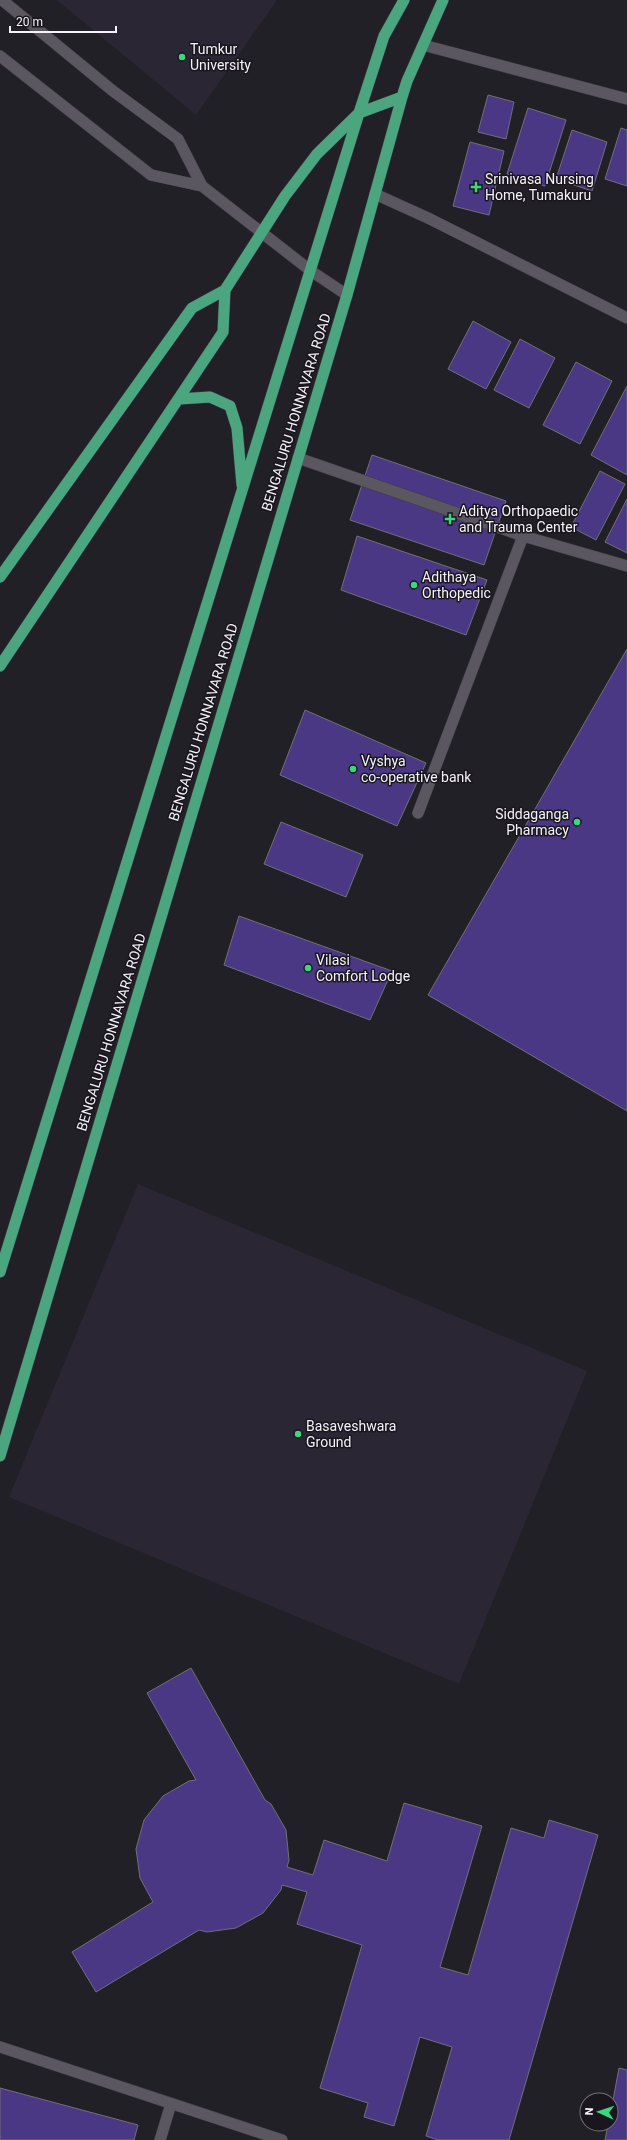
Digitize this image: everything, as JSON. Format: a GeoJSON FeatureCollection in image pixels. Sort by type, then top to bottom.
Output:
{"type":"FeatureCollection","features":[{"type":"Feature","properties":{"kind":"main road","name":"BENGALURU HONNAVARA ROAD"},"geometry":{"type":"LineString","coordinates":[[0,1272],[243,492],[359,113],[384,36],[404,0]]}},
{"type":"Feature","properties":{"kind":"main road","name":"BENGALURU HONNAVARA ROAD"},"geometry":{"type":"LineString","coordinates":[[0,1456],[347,295],[402,97],[443,0]]}},
{"type":"Feature","properties":{"kind":"main road"},"geometry":{"type":"LineString","coordinates":[[0,577],[192,308],[225,290],[285,196],[317,154],[359,113],[402,97]]}},
{"type":"Feature","properties":{"kind":"main road"},"geometry":{"type":"LineString","coordinates":[[0,666],[223,332],[225,290]]}},
{"type":"Feature","properties":{"kind":"main road"},"geometry":{"type":"LineString","coordinates":[[179,400],[210,396],[230,406],[237,428],[243,492]]}},
{"type":"Feature","properties":{"kind":"street"},"geometry":{"type":"LineString","coordinates":[[2,0],[113,91],[178,139],[202,186],[261,233],[347,295]]}},
{"type":"Feature","properties":{"kind":"street"},"geometry":{"type":"LineString","coordinates":[[423,45],[627,99]]}},
{"type":"Feature","properties":{"kind":"street"},"geometry":{"type":"LineString","coordinates":[[0,56],[151,175],[202,186]]}},
{"type":"Feature","properties":{"kind":"street"},"geometry":{"type":"LineString","coordinates":[[375,194],[428,218],[627,318]]}},
{"type":"Feature","properties":{"kind":"street"},"geometry":{"type":"LineString","coordinates":[[298,458],[523,536],[627,566]]}},
{"type":"Feature","properties":{"kind":"street"},"geometry":{"type":"LineString","coordinates":[[418,813],[523,536]]}},
{"type":"Feature","properties":{"kind":"street"},"geometry":{"type":"LineString","coordinates":[[0,2047],[282,2140]]}},
{"type":"Feature","properties":{"kind":"street"},"geometry":{"type":"LineString","coordinates":[[160,2140],[171,2104]]}},
{"type":"Feature","properties":{"kind":"shaded area","name":"Tumkur University"},"geometry":{"type":"Polygon","coordinates":[[[57,0],[277,0],[196,115],[57,0]]]}},
{"type":"Feature","properties":{"kind":"shaded area","name":"Basaveshwara Ground"},"geometry":{"type":"Polygon","coordinates":[[[138,1184],[587,1371],[459,1684],[9,1497],[138,1184]]]}},
{"type":"Feature","properties":{"kind":"building"},"geometry":{"type":"Polygon","coordinates":[[[488,95],[514,102],[506,139],[478,132],[488,95]]]}},
{"type":"Feature","properties":{"kind":"building"},"geometry":{"type":"Polygon","coordinates":[[[528,108],[566,120],[545,186],[507,174],[528,108]]]}},
{"type":"Feature","properties":{"kind":"building"},"geometry":{"type":"Polygon","coordinates":[[[621,128],[627,130],[627,186],[605,179],[621,128]]]}},
{"type":"Feature","properties":{"kind":"building"},"geometry":{"type":"Polygon","coordinates":[[[572,130],[607,142],[592,191],[556,179],[572,130]]]}},
{"type":"Feature","properties":{"kind":"building"},"geometry":{"type":"Polygon","coordinates":[[[470,142],[504,151],[489,215],[453,206],[470,142]]]}},
{"type":"Feature","properties":{"kind":"building"},"geometry":{"type":"Polygon","coordinates":[[[473,321],[511,342],[486,389],[448,369],[473,321]]]}},
{"type":"Feature","properties":{"kind":"building"},"geometry":{"type":"Polygon","coordinates":[[[520,339],[555,358],[529,408],[494,390],[520,339]]]}},
{"type":"Feature","properties":{"kind":"building"},"geometry":{"type":"Polygon","coordinates":[[[576,362],[612,381],[580,444],[543,425],[576,362]]]}},
{"type":"Feature","properties":{"kind":"building"},"geometry":{"type":"Polygon","coordinates":[[[627,386],[627,475],[591,455],[627,386]]]}},
{"type":"Feature","properties":{"kind":"building"},"geometry":{"type":"Polygon","coordinates":[[[372,455],[506,501],[484,565],[350,520],[372,455]]]}},
{"type":"Feature","properties":{"kind":"building"},"geometry":{"type":"Polygon","coordinates":[[[600,471],[625,484],[596,540],[571,527],[600,471]]]}},
{"type":"Feature","properties":{"kind":"building"},"geometry":{"type":"Polygon","coordinates":[[[627,499],[627,553],[605,542],[627,499]]]}},
{"type":"Feature","properties":{"kind":"building","name":"Adithaya Orthopedic"},"geometry":{"type":"Polygon","coordinates":[[[357,536],[487,580],[466,635],[341,590],[357,536]]]}},
{"type":"Feature","properties":{"kind":"building","name":"Siddaganga Pharmacy"},"geometry":{"type":"Polygon","coordinates":[[[627,649],[627,1111],[428,995],[627,649]]]}},
{"type":"Feature","properties":{"kind":"building","name":"Vyshya co-operative bank"},"geometry":{"type":"Polygon","coordinates":[[[305,710],[426,763],[397,826],[280,775],[305,710]]]}},
{"type":"Feature","properties":{"kind":"building"},"geometry":{"type":"Polygon","coordinates":[[[281,822],[363,855],[346,897],[264,864],[281,822]]]}},
{"type":"Feature","properties":{"kind":"building","name":"Vilasi Comfort Lodge"},"geometry":{"type":"Polygon","coordinates":[[[239,916],[392,971],[370,1020],[224,965],[239,916]]]}},
{"type":"Feature","properties":{"kind":"building"},"geometry":{"type":"Polygon","coordinates":[[[191,1668],[265,1800],[271,1804],[286,1830],[289,1860],[287,1867],[313,1875],[324,1840],[387,1861],[404,1803],[482,1826],[440,1967],[468,1975],[511,1828],[544,1838],[549,1820],[598,1835],[509,2140],[438,2140],[426,2136],[452,2047],[420,2037],[394,2126],[364,2117],[368,2103],[320,2088],[362,1945],[297,1924],[307,1892],[282,1885],[281,1890],[263,1913],[236,1928],[207,1932],[199,1930],[96,1992],[72,1952],[153,1902],[140,1878],[136,1849],[144,1820],[163,1796],[189,1781],[196,1780],[147,1693],[191,1668]]]}},
{"type":"Feature","properties":{"kind":"building"},"geometry":{"type":"Polygon","coordinates":[[[619,2068],[627,2070],[627,2140],[605,2140],[606,2132],[619,2132],[619,2092],[615,2092],[619,2068]]]}},
{"type":"Feature","properties":{"kind":"building"},"geometry":{"type":"Polygon","coordinates":[[[0,2088],[138,2125],[134,2140],[0,2140],[0,2088]]]}},
{"type":"Feature","properties":{"kind":"place","name":"Tumkur University"},"geometry":{"type":"Point","coordinates":[182,57]}},
{"type":"Feature","properties":{"kind":"place","name":"Srinivasa Nursing Home, Tumakuru"},"geometry":{"type":"Point","coordinates":[476,187]}},
{"type":"Feature","properties":{"kind":"place","name":"Aditya Orthopaedic and Trauma Center"},"geometry":{"type":"Point","coordinates":[450,519]}},
{"type":"Feature","properties":{"kind":"place","name":"Adithaya Orthopedic"},"geometry":{"type":"Point","coordinates":[414,585]}},
{"type":"Feature","properties":{"kind":"place","name":"Vyshya co-operative bank"},"geometry":{"type":"Point","coordinates":[353,769]}},
{"type":"Feature","properties":{"kind":"place","name":"Siddaganga Pharmacy"},"geometry":{"type":"Point","coordinates":[577,822]}},
{"type":"Feature","properties":{"kind":"place","name":"Vilasi Comfort Lodge"},"geometry":{"type":"Point","coordinates":[308,968]}},
{"type":"Feature","properties":{"kind":"place","name":"Basaveshwara Ground"},"geometry":{"type":"Point","coordinates":[298,1434]}}]}
